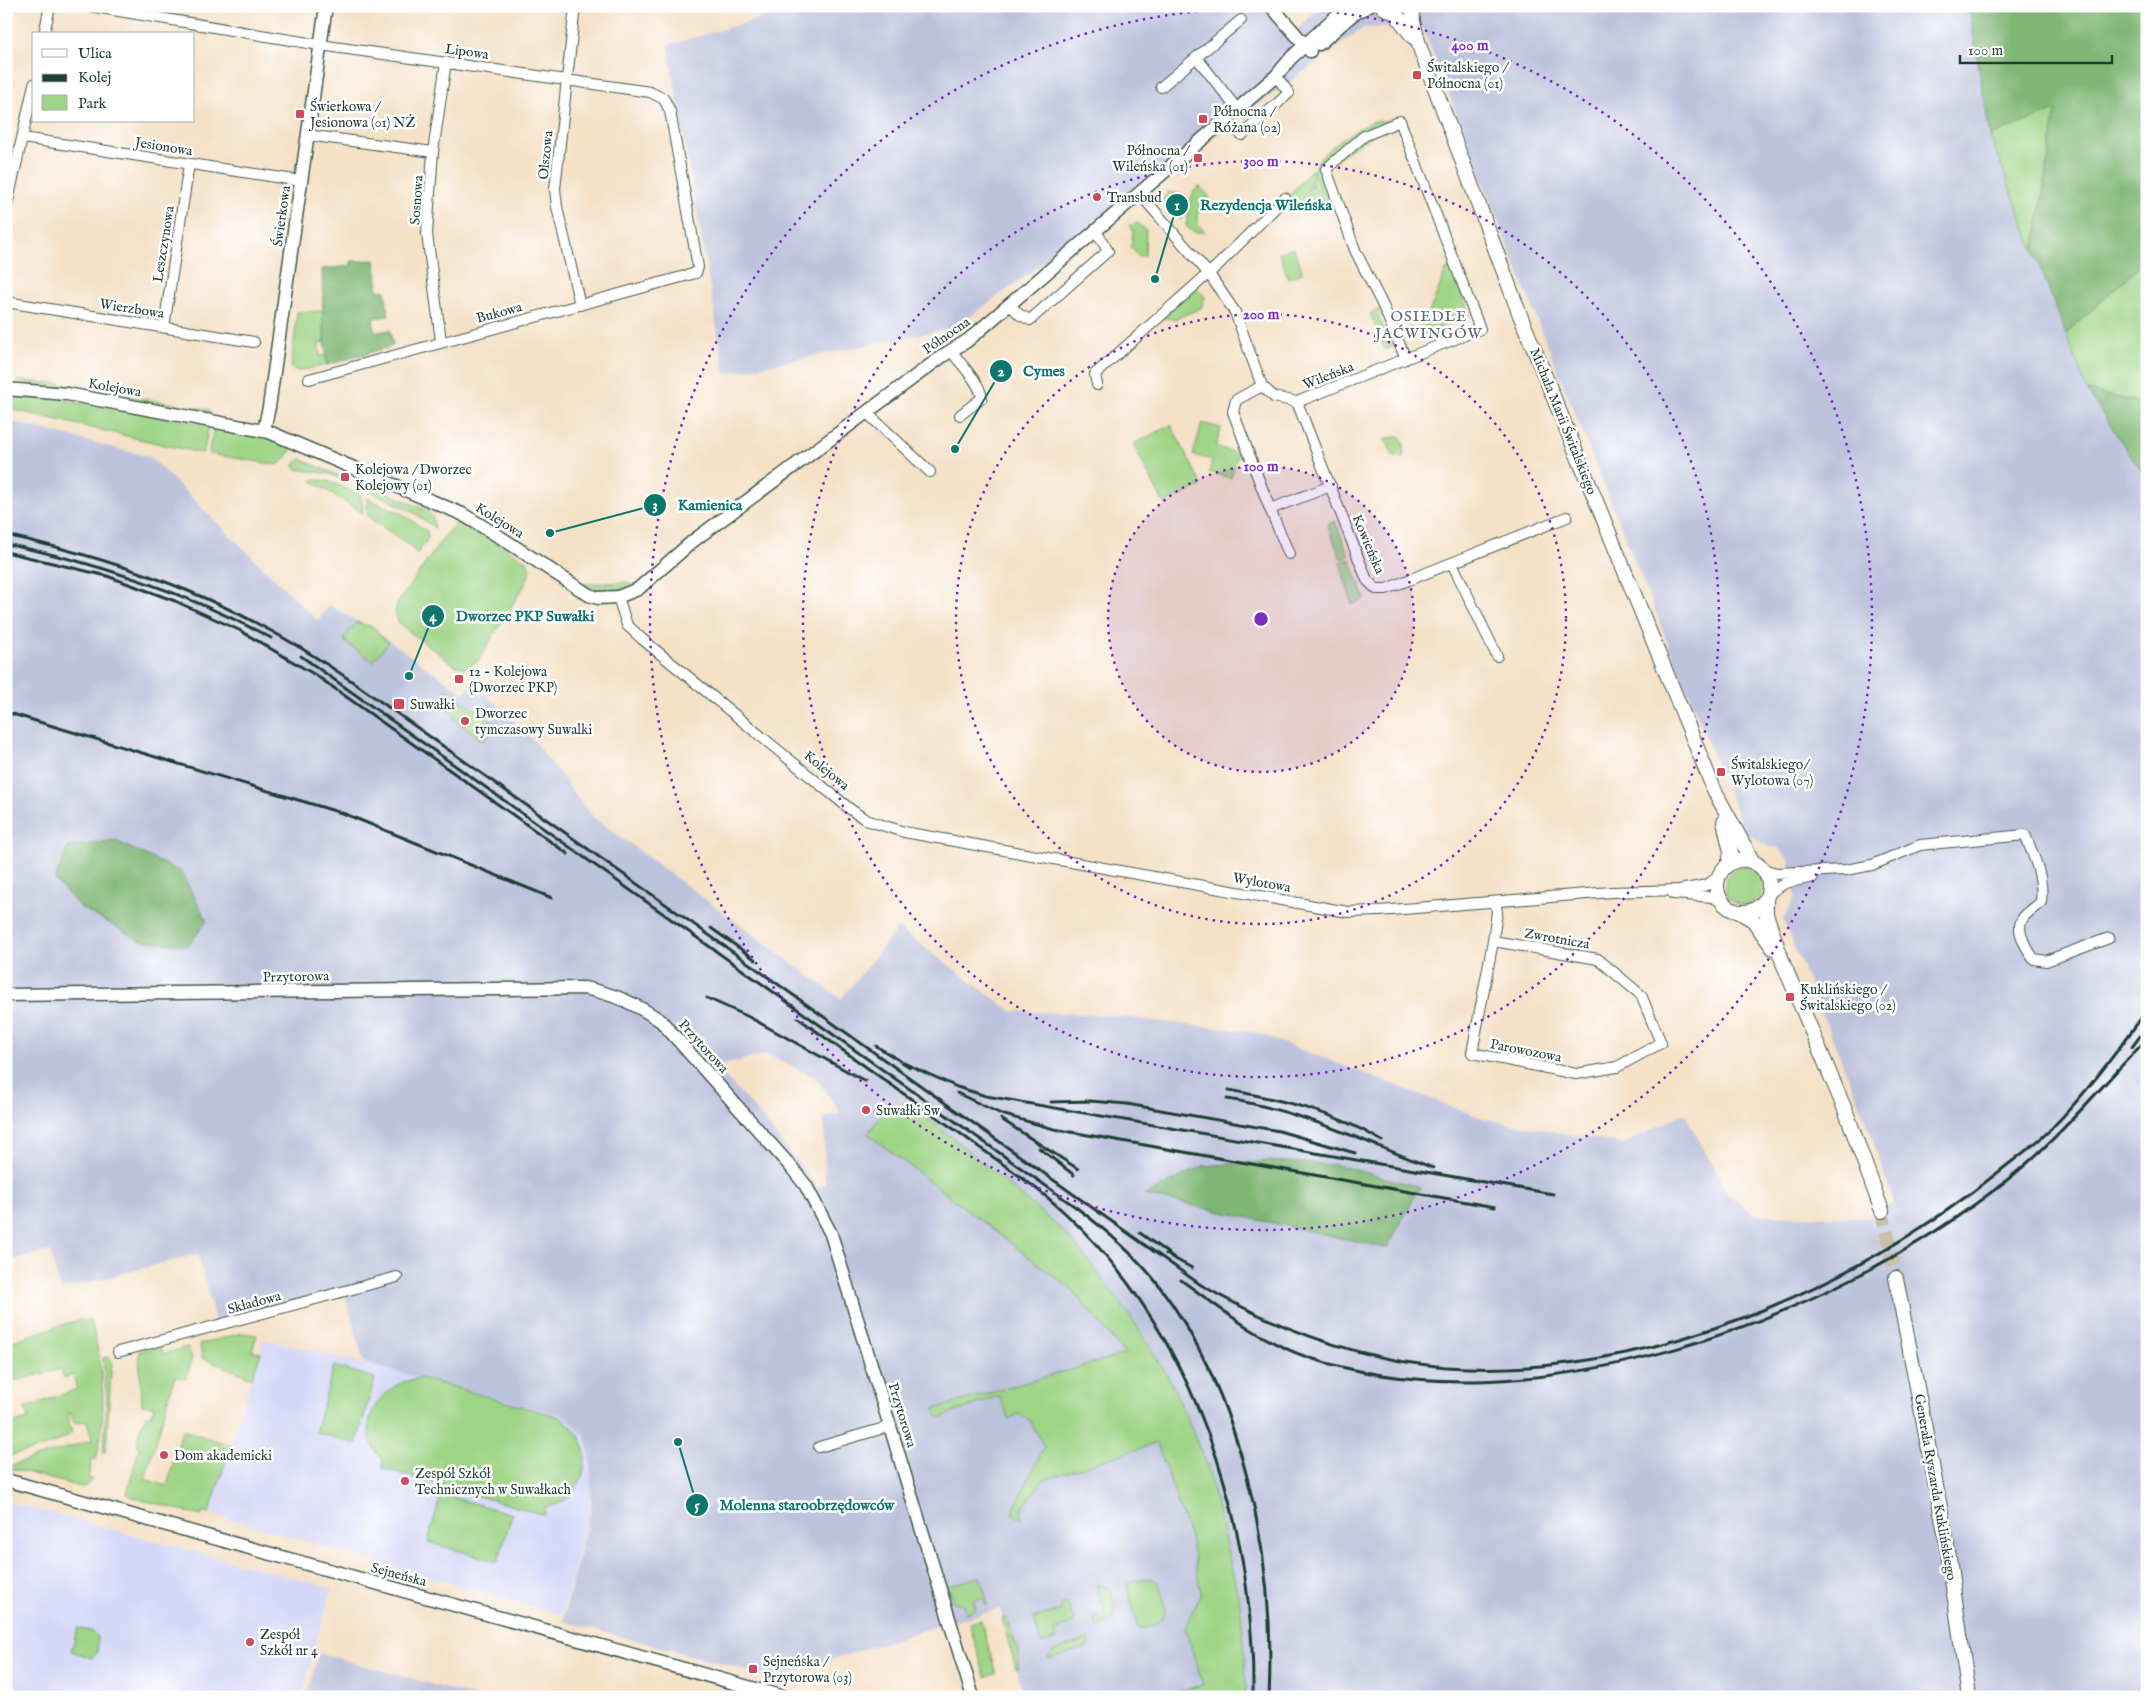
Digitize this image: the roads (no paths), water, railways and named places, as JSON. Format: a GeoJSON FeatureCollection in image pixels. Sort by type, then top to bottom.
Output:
{"type":"FeatureCollection","features":[{"type":"Feature","properties":{"kind":"main road"},"geometry":{"type":"LineString","coordinates":[[1380,7],[1397,6]]}},
{"type":"Feature","properties":{"kind":"main road","name":"Michała Marii Świtalskiego"},"geometry":{"type":"LineString","coordinates":[[1412,6],[1413,22],[1420,48],[1520,314],[1715,792],[1730,842],[1731,856],[1729,864]]}},
{"type":"Feature","properties":{"kind":"main road","name":"Michała Marii Świtalskiego"},"geometry":{"type":"LineString","coordinates":[[1380,7],[1395,13],[1420,48]]}},
{"type":"Feature","properties":{"kind":"main road","name":"Michała Marii Świtalskiego"},"geometry":{"type":"LineString","coordinates":[[1715,792],[1758,866]]}},
{"type":"Feature","properties":{"kind":"main road"},"geometry":{"type":"LineString","coordinates":[[1783,963],[1753,920],[1741,912],[1730,909],[1722,902],[1717,890],[1719,876],[1729,864],[1741,860],[1758,866],[1768,879],[1766,914],[1783,963],[1846,1112],[1882,1211]]}},
{"type":"Feature","properties":{"kind":"main road"},"geometry":{"type":"LineString","coordinates":[[1741,912],[1756,909],[1767,897]]}},
{"type":"Feature","properties":{"kind":"main road","name":"Generała Ryszarda Kuklińskiego"},"geometry":{"type":"LineString","coordinates":[[1896,1278],[1944,1529],[1969,1697]]}},
{"type":"Feature","properties":{"kind":"street"},"geometry":{"type":"LineString","coordinates":[[44,32],[50,6]]}},
{"type":"Feature","properties":{"kind":"street","name":"Lipowa"},"geometry":{"type":"LineString","coordinates":[[89,6],[320,45],[650,92],[664,99],[670,111],[698,267],[696,272]]}},
{"type":"Feature","properties":{"kind":"street","name":"Świerkowa"},"geometry":{"type":"LineString","coordinates":[[264,430],[269,407],[326,6]]}},
{"type":"Feature","properties":{"kind":"street","name":"Olszowa"},"geometry":{"type":"LineString","coordinates":[[576,6],[555,189],[557,207],[580,305]]}},
{"type":"Feature","properties":{"kind":"street"},"geometry":{"type":"LineString","coordinates":[[1271,6],[1308,48]]}},
{"type":"Feature","properties":{"kind":"street","name":"Północna"},"geometry":{"type":"LineString","coordinates":[[1308,48],[1348,6]]}},
{"type":"Feature","properties":{"kind":"street","name":"Północna"},"geometry":{"type":"LineString","coordinates":[[618,597],[638,589],[693,541],[952,350],[967,341],[1308,48],[1352,15],[1368,6]]}},
{"type":"Feature","properties":{"kind":"street"},"geometry":{"type":"LineString","coordinates":[[1161,87],[1241,20]]}},
{"type":"Feature","properties":{"kind":"street"},"geometry":{"type":"LineString","coordinates":[[1197,58],[1237,109]]}},
{"type":"Feature","properties":{"kind":"street","name":"Sosnowa"},"geometry":{"type":"LineString","coordinates":[[441,341],[427,234],[433,152],[446,62]]}},
{"type":"Feature","properties":{"kind":"street"},"geometry":{"type":"LineString","coordinates":[[1223,121],[1242,135],[1289,93],[1276,76]]}},
{"type":"Feature","properties":{"kind":"street"},"geometry":{"type":"LineString","coordinates":[[6,210],[32,94]]}},
{"type":"Feature","properties":{"kind":"street","name":"Wileńska"},"geometry":{"type":"LineString","coordinates":[[1262,386],[1274,397],[1297,402],[1406,359],[1480,329],[1400,121],[1364,136],[1326,169],[1355,250],[1384,308],[1406,359]]}},
{"type":"Feature","properties":{"kind":"street"},"geometry":{"type":"LineString","coordinates":[[307,135],[433,152]]}},
{"type":"Feature","properties":{"kind":"street","name":"Jesionowa"},"geometry":{"type":"LineString","coordinates":[[23,138],[301,181]]}},
{"type":"Feature","properties":{"kind":"street"},"geometry":{"type":"LineString","coordinates":[[6,158],[17,163]]}},
{"type":"Feature","properties":{"kind":"street","name":"Leszczynowa"},"geometry":{"type":"LineString","coordinates":[[164,327],[190,164]]}},
{"type":"Feature","properties":{"kind":"street"},"geometry":{"type":"LineString","coordinates":[[1140,194],[1209,274],[1235,312],[1262,386],[1236,400],[1234,412],[1289,554]]}},
{"type":"Feature","properties":{"kind":"street"},"geometry":{"type":"LineString","coordinates":[[1097,385],[1094,374],[1209,274],[1285,198]]}},
{"type":"Feature","properties":{"kind":"street"},"geometry":{"type":"LineString","coordinates":[[1010,305],[1020,315],[1030,320],[1108,251],[1096,231]]}},
{"type":"Feature","properties":{"kind":"street","name":"Bukowa"},"geometry":{"type":"LineString","coordinates":[[309,379],[696,272]]}},
{"type":"Feature","properties":{"kind":"street","name":"Wierzbowa"},"geometry":{"type":"LineString","coordinates":[[6,302],[254,342]]}},
{"type":"Feature","properties":{"kind":"street"},"geometry":{"type":"LineString","coordinates":[[952,350],[959,364],[980,388],[982,398],[960,415]]}},
{"type":"Feature","properties":{"kind":"street","name":"Kolejowa"},"geometry":{"type":"LineString","coordinates":[[9,388],[67,394],[264,430],[462,514],[500,536],[588,595],[598,598],[618,597],[623,616],[634,632],[866,820]]}},
{"type":"Feature","properties":{"kind":"street","name":"Kowieńska"},"geometry":{"type":"LineString","coordinates":[[1297,402],[1367,580],[1376,589],[1386,589],[1567,517]]}},
{"type":"Feature","properties":{"kind":"street"},"geometry":{"type":"LineString","coordinates":[[867,413],[930,472]]}},
{"type":"Feature","properties":{"kind":"street"},"geometry":{"type":"LineString","coordinates":[[1270,509],[1331,486]]}},
{"type":"Feature","properties":{"kind":"street"},"geometry":{"type":"LineString","coordinates":[[1452,563],[1497,656]]}},
{"type":"Feature","properties":{"kind":"street","name":"Wylotowa"},"geometry":{"type":"LineString","coordinates":[[866,820],[904,832],[1348,912],[1611,892],[1657,892],[1712,897],[1722,902]]}},
{"type":"Feature","properties":{"kind":"street"},"geometry":{"type":"LineString","coordinates":[[1758,866],[1777,874],[1833,871],[1872,866],[1904,850],[1920,845],[2025,834],[2038,866],[2042,891],[2042,902],[2022,918],[2020,926],[2026,947],[2034,959],[2046,961],[2109,938]]}},
{"type":"Feature","properties":{"kind":"street"},"geometry":{"type":"LineString","coordinates":[[1767,897],[1776,888],[1791,881],[1833,871]]}},
{"type":"Feature","properties":{"kind":"street","name":"Wylotowa"},"geometry":{"type":"LineString","coordinates":[[1657,892],[1708,885],[1719,876]]}},
{"type":"Feature","properties":{"kind":"street","name":"Parowozowa"},"geometry":{"type":"LineString","coordinates":[[1495,902],[1497,912],[1493,941],[1472,1053],[1576,1074],[1617,1067],[1661,1043]]}},
{"type":"Feature","properties":{"kind":"street","name":"Zwrotnicza"},"geometry":{"type":"LineString","coordinates":[[1493,941],[1598,959],[1641,995],[1661,1043]]}},
{"type":"Feature","properties":{"kind":"street","name":"Przytorowa"},"geometry":{"type":"LineString","coordinates":[[6,996],[584,988],[614,994],[638,1005],[661,1021],[775,1147],[806,1186],[831,1234],[973,1697]]}},
{"type":"Feature","properties":{"kind":"street","name":"Składowa"},"geometry":{"type":"LineString","coordinates":[[118,1352],[397,1277]]}},
{"type":"Feature","properties":{"kind":"street"},"geometry":{"type":"LineString","coordinates":[[819,1447],[891,1426]]}},
{"type":"Feature","properties":{"kind":"street","name":"Sejneńska"},"geometry":{"type":"LineString","coordinates":[[6,1480],[784,1697]]}},
{"type":"Feature","properties":{"kind":"tunnel"},"geometry":{"type":"LineString","coordinates":[[1882,1211],[1896,1278]]}},
{"type":"Feature","properties":{"kind":"railway"},"geometry":{"type":"LineString","coordinates":[[6,535],[100,559],[187,590],[229,609],[312,655],[353,682],[1201,1285],[1229,1301],[1288,1328],[1319,1340],[1381,1357],[1446,1367],[1519,1367],[1593,1359],[1667,1342],[1740,1319],[1811,1289],[1879,1253],[1943,1213],[2037,1142],[2062,1118],[2112,1058],[2147,1010]]}},
{"type":"Feature","properties":{"kind":"railway"},"geometry":{"type":"LineString","coordinates":[[6,544],[75,560],[142,581],[207,607],[271,638]]}},
{"type":"Feature","properties":{"kind":"railway"},"geometry":{"type":"LineString","coordinates":[[6,552],[107,576],[175,601],[239,630],[317,676],[568,854]]}},
{"type":"Feature","properties":{"kind":"railway"},"geometry":{"type":"LineString","coordinates":[[301,656],[1077,1208],[1139,1262],[1157,1283],[1187,1327],[1212,1376],[1232,1427],[1248,1480],[1267,1590],[1270,1644],[1269,1697]]}},
{"type":"Feature","properties":{"kind":"railway"},"geometry":{"type":"LineString","coordinates":[[6,712],[345,814],[552,898]]}},
{"type":"Feature","properties":{"kind":"railway"},"geometry":{"type":"LineString","coordinates":[[711,928],[756,960]]}},
{"type":"Feature","properties":{"kind":"railway"},"geometry":{"type":"LineString","coordinates":[[707,998],[749,1017],[865,1081]]}},
{"type":"Feature","properties":{"kind":"railway"},"geometry":{"type":"LineString","coordinates":[[798,1018],[1014,1172],[1053,1202],[1110,1261],[1150,1315],[1182,1373],[1208,1435],[1229,1499],[1243,1565],[1251,1631],[1253,1697]]}},
{"type":"Feature","properties":{"kind":"railway"},"geometry":{"type":"LineString","coordinates":[[2132,1047],[2147,1027]]}},
{"type":"Feature","properties":{"kind":"railway"},"geometry":{"type":"LineString","coordinates":[[1181,1280],[1241,1323],[1290,1350],[1307,1357],[1394,1377],[1485,1381],[1580,1371],[1675,1349],[1767,1317],[1855,1277],[1936,1231],[2026,1164],[2062,1130],[2147,1039]]}},
{"type":"Feature","properties":{"kind":"railway"},"geometry":{"type":"LineString","coordinates":[[876,1046],[910,1067]]}},
{"type":"Feature","properties":{"kind":"railway"},"geometry":{"type":"LineString","coordinates":[[904,1063],[957,1087],[986,1096],[1553,1194]]}},
{"type":"Feature","properties":{"kind":"railway"},"geometry":{"type":"LineString","coordinates":[[1229,1090],[1308,1108],[1346,1122],[1382,1141]]}},
{"type":"Feature","properties":{"kind":"railway"},"geometry":{"type":"LineString","coordinates":[[957,1093],[1001,1114],[1054,1129],[1495,1207]]}},
{"type":"Feature","properties":{"kind":"railway"},"geometry":{"type":"LineString","coordinates":[[1227,1099],[1254,1104],[1306,1119],[1433,1168]]}},
{"type":"Feature","properties":{"kind":"railway"},"geometry":{"type":"LineString","coordinates":[[1051,1102],[1090,1101],[1127,1104],[1279,1131],[1355,1153]]}},
{"type":"Feature","properties":{"kind":"railway"},"geometry":{"type":"LineString","coordinates":[[1001,1119],[1078,1169]]}},
{"type":"Feature","properties":{"kind":"railway"},"geometry":{"type":"LineString","coordinates":[[1039,1148],[1074,1175]]}},
{"type":"Feature","properties":{"kind":"railway"},"geometry":{"type":"LineString","coordinates":[[1140,1233],[1173,1257]]}},
{"type":"Feature","properties":{"kind":"railway"},"geometry":{"type":"LineString","coordinates":[[1166,1254],[1192,1268]]}},
{"type":"Feature","properties":{"kind":"place","name":"Świtalskiego / Północna (01)"},"geometry":{"type":"Point","coordinates":[1417,75]}},
{"type":"Feature","properties":{"kind":"place","name":"Świerkowa / Jesionowa (01) NŻ"},"geometry":{"type":"Point","coordinates":[300,114]}},
{"type":"Feature","properties":{"kind":"place","name":"Północna / Różana (02)"},"geometry":{"type":"Point","coordinates":[1203,119]}},
{"type":"Feature","properties":{"kind":"place","name":"Północna / Wileńska (01)"},"geometry":{"type":"Point","coordinates":[1198,158]}},
{"type":"Feature","properties":{"kind":"place","name":"Transbud"},"geometry":{"type":"Point","coordinates":[1097,197]}},
{"type":"Feature","properties":{"kind":"place","name":"Rezydencja Wileńska"},"geometry":{"type":"Point","coordinates":[1155,279]}},
{"type":"Feature","properties":{"kind":"place","name":"Cymes"},"geometry":{"type":"Point","coordinates":[955,449]}},
{"type":"Feature","properties":{"kind":"place","name":"Kolejowa / Dworzec Kolejowy (01)"},"geometry":{"type":"Point","coordinates":[345,477]}},
{"type":"Feature","properties":{"kind":"place","name":"Kamienica"},"geometry":{"type":"Point","coordinates":[550,533]}},
{"type":"Feature","properties":{"kind":"place","name":"Dworzec PKP Suwałki"},"geometry":{"type":"Point","coordinates":[409,676]}},
{"type":"Feature","properties":{"kind":"place","name":"12 - Kolejowa (Dworzec PKP)"},"geometry":{"type":"Point","coordinates":[459,679]}},
{"type":"Feature","properties":{"kind":"place","name":"Suwałki"},"geometry":{"type":"Point","coordinates":[399,704]}},
{"type":"Feature","properties":{"kind":"place","name":"Dworzec tymczasowy Suwalki"},"geometry":{"type":"Point","coordinates":[465,721]}},
{"type":"Feature","properties":{"kind":"place","name":"Świtalskiego/ Wylotowa (07)"},"geometry":{"type":"Point","coordinates":[1721,772]}},
{"type":"Feature","properties":{"kind":"place","name":"Kuklińskiego / Świtalskiego (02)"},"geometry":{"type":"Point","coordinates":[1790,997]}},
{"type":"Feature","properties":{"kind":"place","name":"Suwałki Sw"},"geometry":{"type":"Point","coordinates":[866,1110]}},
{"type":"Feature","properties":{"kind":"place","name":"Molenna staroobrzędowców"},"geometry":{"type":"Point","coordinates":[678,1442]}},
{"type":"Feature","properties":{"kind":"place","name":"Dom akademicki"},"geometry":{"type":"Point","coordinates":[164,1455]}},
{"type":"Feature","properties":{"kind":"place","name":"Zespół Szkół Technicznych w Suwałkach"},"geometry":{"type":"Point","coordinates":[405,1481]}},
{"type":"Feature","properties":{"kind":"place","name":"Zespół Szkół nr 4"},"geometry":{"type":"Point","coordinates":[250,1642]}},
{"type":"Feature","properties":{"kind":"place","name":"Sejneńska / Przytorowa (03)"},"geometry":{"type":"Point","coordinates":[753,1669]}},
{"type":"Feature","properties":{"kind":"district","name":"OSIEDLE JAĆWINGÓW"},"geometry":{"type":"Point","coordinates":[1429,324]}}]}
